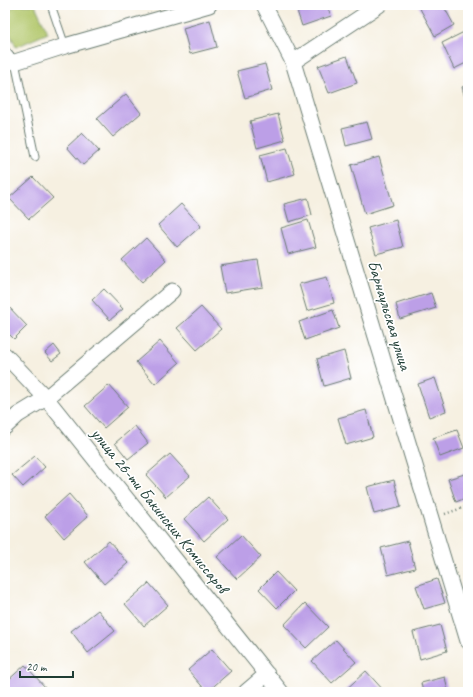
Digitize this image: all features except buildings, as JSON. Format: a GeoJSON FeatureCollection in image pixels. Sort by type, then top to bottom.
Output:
{"type":"FeatureCollection","features":[{"type":"Feature","properties":{"kind":"street"},"geometry":{"type":"LineString","coordinates":[[15,62],[65,46],[209,5]]}},
{"type":"Feature","properties":{"kind":"street","name":"Барнаульская улица"},"geometry":{"type":"LineString","coordinates":[[264,5],[293,62],[468,640]]}},
{"type":"Feature","properties":{"kind":"street"},"geometry":{"type":"LineString","coordinates":[[293,62],[379,5]]}},
{"type":"Feature","properties":{"kind":"street"},"geometry":{"type":"LineString","coordinates":[[5,427],[18,415],[46,398],[172,291]]}},
{"type":"Feature","properties":{"kind":"street","name":"улица 26-ти Бакинских Комиссаров"},"geometry":{"type":"LineString","coordinates":[[5,355],[46,398],[281,692]]}},
{"type":"Feature","properties":{"kind":"street"},"geometry":{"type":"LineString","coordinates":[[246,692],[267,674]]}},
{"type":"Feature","properties":{"kind":"lane"},"geometry":{"type":"LineString","coordinates":[[51,5],[65,46]]}},
{"type":"Feature","properties":{"kind":"lane"},"geometry":{"type":"LineString","coordinates":[[5,50],[15,62],[35,157]]}},
{"type":"Feature","properties":{"kind":"path"},"geometry":{"type":"LineString","coordinates":[[432,519],[468,506]]}},
{"type":"Feature","properties":{"kind":"green space"},"geometry":{"type":"Polygon","coordinates":[[[17,5],[35,5],[48,33],[16,47],[5,23],[5,11],[17,5]]]}}]}
